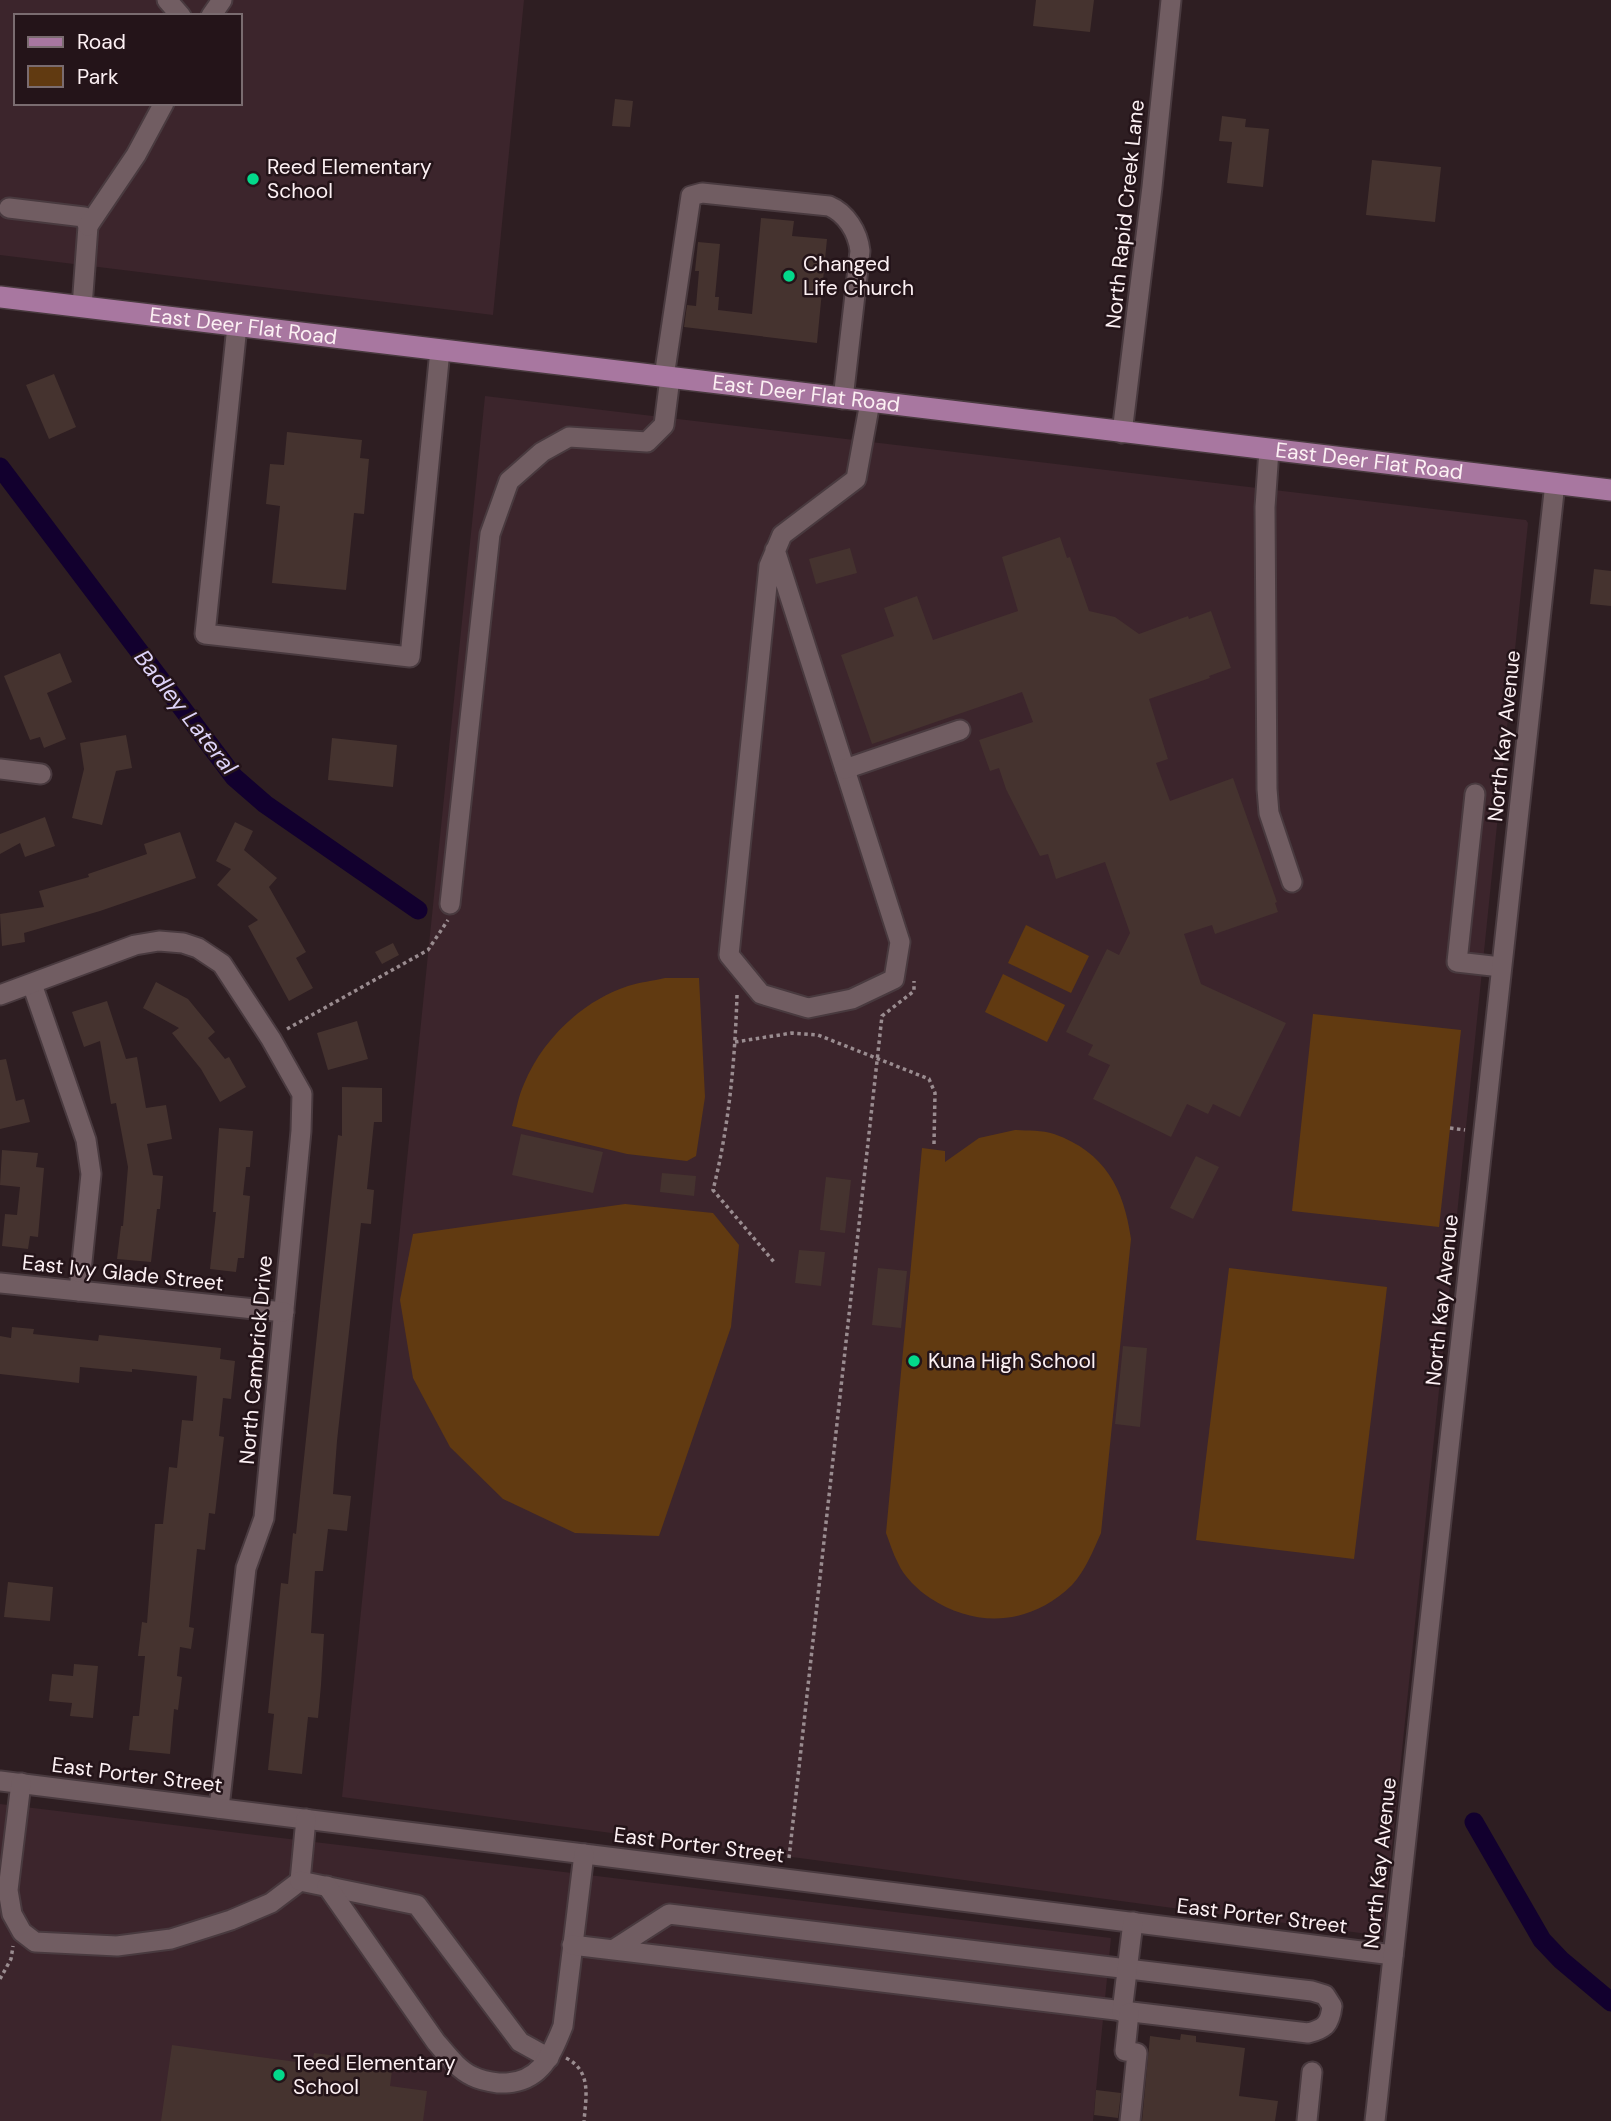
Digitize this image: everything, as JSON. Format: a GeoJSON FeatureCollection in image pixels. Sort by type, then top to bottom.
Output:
{"type":"FeatureCollection","features":[{"type":"Feature","properties":{"kind":"main road","name":"East Deer Flat Road"},"geometry":{"type":"LineString","coordinates":[[0,297],[1611,490]]}},
{"type":"Feature","properties":{"kind":"street"},"geometry":{"type":"LineString","coordinates":[[167,0],[179,14]]}},
{"type":"Feature","properties":{"kind":"street","name":"North Rapid Creek Lane"},"geometry":{"type":"LineString","coordinates":[[1122,433],[1152,187],[1171,0]]}},
{"type":"Feature","properties":{"kind":"street"},"geometry":{"type":"LineString","coordinates":[[88,226],[136,155],[163,105]]}},
{"type":"Feature","properties":{"kind":"street"},"geometry":{"type":"LineString","coordinates":[[451,910],[490,534],[509,481],[542,452],[569,437],[647,442],[664,425],[667,377],[691,197],[702,193],[829,206],[844,215],[859,242],[860,251],[843,399]]}},
{"type":"Feature","properties":{"kind":"street"},"geometry":{"type":"LineString","coordinates":[[9,208],[84,217],[88,226],[82,307]]}},
{"type":"Feature","properties":{"kind":"street"},"geometry":{"type":"LineString","coordinates":[[237,326],[205,634],[410,657],[440,350]]}},
{"type":"Feature","properties":{"kind":"street"},"geometry":{"type":"LineString","coordinates":[[775,550],[900,942],[894,979],[852,999],[808,1007],[761,994],[729,955],[769,566],[775,550],[782,535],[856,479],[870,402]]}},
{"type":"Feature","properties":{"kind":"street"},"geometry":{"type":"LineString","coordinates":[[1269,450],[1265,507],[1267,789],[1269,813],[1292,882]]}},
{"type":"Feature","properties":{"kind":"street","name":"North Kay Avenue"},"geometry":{"type":"LineString","coordinates":[[1376,2121],[1555,483]]}},
{"type":"Feature","properties":{"kind":"street"},"geometry":{"type":"LineString","coordinates":[[845,769],[960,730]]}},
{"type":"Feature","properties":{"kind":"street"},"geometry":{"type":"LineString","coordinates":[[0,769],[41,774]]}},
{"type":"Feature","properties":{"kind":"street"},"geometry":{"type":"LineString","coordinates":[[1475,794],[1457,962],[1501,967]]}},
{"type":"Feature","properties":{"kind":"street","name":"North Cambrick Drive"},"geometry":{"type":"LineString","coordinates":[[32,984],[135,945],[159,941],[183,943],[198,948],[222,964],[265,1028],[302,1094],[301,1131],[264,1518],[246,1569],[219,1808]]}},
{"type":"Feature","properties":{"kind":"street"},"geometry":{"type":"LineString","coordinates":[[0,995],[32,984],[86,1140],[91,1174],[79,1291]]}},
{"type":"Feature","properties":{"kind":"street","name":"East Ivy Glade Street"},"geometry":{"type":"LineString","coordinates":[[0,1283],[284,1312]]}},
{"type":"Feature","properties":{"kind":"street","name":"East Porter Street"},"geometry":{"type":"LineString","coordinates":[[0,1781],[1393,1955]]}},
{"type":"Feature","properties":{"kind":"street"},"geometry":{"type":"LineString","coordinates":[[21,1783],[4,1888],[12,1914],[8,1927],[35,1941],[117,1946],[171,1940],[271,1903],[300,1881],[306,1819]]}},
{"type":"Feature","properties":{"kind":"street"},"geometry":{"type":"LineString","coordinates":[[327,1886],[436,2042],[455,2063],[471,2076],[499,2083],[525,2080],[543,2067],[563,2026],[584,1854]]}},
{"type":"Feature","properties":{"kind":"street"},"geometry":{"type":"LineString","coordinates":[[300,1881],[417,1905],[520,2042],[551,2055]]}},
{"type":"Feature","properties":{"kind":"street"},"geometry":{"type":"LineString","coordinates":[[572,1945],[1126,2013],[1308,2034],[1322,2030],[1331,2020],[1332,2006],[1325,1996],[1312,1991],[669,1914],[613,1950]]}},
{"type":"Feature","properties":{"kind":"street"},"geometry":{"type":"LineString","coordinates":[[1130,2121],[1138,2053],[1125,2051],[1133,1922]]}},
{"type":"Feature","properties":{"kind":"street"},"geometry":{"type":"LineString","coordinates":[[1307,2121],[1312,2072]]}},
{"type":"Feature","properties":{"kind":"path"},"geometry":{"type":"LineString","coordinates":[[284,1031],[428,950],[451,910]]}},
{"type":"Feature","properties":{"kind":"path"},"geometry":{"type":"LineString","coordinates":[[789,1858],[882,1016],[914,991],[914,979]]}},
{"type":"Feature","properties":{"kind":"path"},"geometry":{"type":"LineString","coordinates":[[737,990],[735,1042],[721,1160],[713,1190],[774,1262]]}},
{"type":"Feature","properties":{"kind":"path"},"geometry":{"type":"LineString","coordinates":[[735,1042],[792,1032],[818,1035],[929,1079],[935,1093],[934,1144]]}},
{"type":"Feature","properties":{"kind":"path"},"geometry":{"type":"LineString","coordinates":[[1450,1128],[1466,1130]]}},
{"type":"Feature","properties":{"kind":"path"},"geometry":{"type":"LineString","coordinates":[[0,1979],[11,1959],[8,1927]]}},
{"type":"Feature","properties":{"kind":"path"},"geometry":{"type":"LineString","coordinates":[[551,2055],[572,2061],[581,2069],[587,2092],[584,2121]]}},
{"type":"Feature","properties":{"kind":"shaded area","name":"Reed Elementary School"},"geometry":{"type":"Polygon","coordinates":[[[0,0],[524,0],[493,315],[0,255],[0,0]]]}},
{"type":"Feature","properties":{"kind":"shaded area","name":"Kuna High School"},"geometry":{"type":"Polygon","coordinates":[[[485,396],[1526,520],[1528,523],[1383,1936],[342,1797],[485,396]]]}},
{"type":"Feature","properties":{"kind":"shaded area"},"geometry":{"type":"Polygon","coordinates":[[[0,1804],[1111,1938],[1093,2121],[0,2121],[0,1804]]]}},
{"type":"Feature","properties":{"kind":"green space"},"geometry":{"type":"Polygon","coordinates":[[[1026,925],[1089,956],[1071,993],[1008,963],[1026,925]]]}},
{"type":"Feature","properties":{"kind":"green space"},"geometry":{"type":"Polygon","coordinates":[[[1003,974],[1065,1005],[1047,1042],[985,1012],[1003,974]]]}},
{"type":"Feature","properties":{"kind":"green space"},"geometry":{"type":"Polygon","coordinates":[[[665,978],[699,978],[705,1097],[696,1156],[687,1161],[627,1154],[512,1126],[520,1094],[532,1068],[541,1052],[566,1024],[595,1001],[611,993],[665,978]]]}},
{"type":"Feature","properties":{"kind":"green space"},"geometry":{"type":"Polygon","coordinates":[[[1313,1014],[1461,1030],[1439,1227],[1292,1211],[1313,1014]]]}},
{"type":"Feature","properties":{"kind":"green space"},"geometry":{"type":"Polygon","coordinates":[[[1015,1130],[1054,1134],[1087,1151],[1099,1162],[1117,1189],[1131,1239],[1101,1533],[1081,1574],[1056,1598],[1021,1615],[985,1618],[948,1608],[921,1591],[901,1568],[886,1533],[922,1148],[945,1151],[945,1162],[979,1138],[1015,1130]]]}},
{"type":"Feature","properties":{"kind":"green space"},"geometry":{"type":"Polygon","coordinates":[[[625,1204],[713,1213],[739,1245],[731,1327],[659,1536],[575,1533],[503,1499],[450,1447],[413,1378],[400,1300],[413,1234],[625,1204]]]}},
{"type":"Feature","properties":{"kind":"green space"},"geometry":{"type":"Polygon","coordinates":[[[1229,1268],[1387,1287],[1354,1559],[1196,1540],[1229,1268]]]}},
{"type":"Feature","properties":{"kind":"building"},"geometry":{"type":"Polygon","coordinates":[[[1036,0],[1094,0],[1090,32],[1033,26],[1036,0]]]}},
{"type":"Feature","properties":{"kind":"building"},"geometry":{"type":"Polygon","coordinates":[[[615,99],[633,101],[630,127],[612,126],[615,99]]]}},
{"type":"Feature","properties":{"kind":"building"},"geometry":{"type":"Polygon","coordinates":[[[1222,116],[1246,119],[1245,127],[1269,129],[1263,187],[1227,183],[1232,142],[1219,141],[1222,116]]]}},
{"type":"Feature","properties":{"kind":"building"},"geometry":{"type":"Polygon","coordinates":[[[1372,160],[1441,167],[1435,222],[1366,215],[1372,160]]]}},
{"type":"Feature","properties":{"kind":"building","name":"Changed Life Church"},"geometry":{"type":"Polygon","coordinates":[[[761,218],[794,221],[792,236],[827,239],[817,343],[684,327],[687,305],[696,306],[698,242],[720,244],[715,297],[719,297],[718,310],[752,314],[761,218]]]}},
{"type":"Feature","properties":{"kind":"building"},"geometry":{"type":"Polygon","coordinates":[[[54,374],[76,427],[49,439],[26,385],[54,374]]]}},
{"type":"Feature","properties":{"kind":"building"},"geometry":{"type":"Polygon","coordinates":[[[287,432],[362,440],[360,458],[369,459],[364,514],[354,513],[346,590],[272,583],[280,506],[266,504],[270,464],[284,465],[287,432]]]}},
{"type":"Feature","properties":{"kind":"building"},"geometry":{"type":"Polygon","coordinates":[[[1060,537],[1089,611],[1115,617],[1139,634],[1188,616],[1189,619],[1211,611],[1231,668],[1149,699],[1168,759],[1156,763],[1170,801],[1233,778],[1277,902],[1278,912],[1215,934],[1212,925],[1184,934],[1201,984],[1286,1023],[1240,1117],[1213,1104],[1208,1114],[1187,1104],[1171,1137],[1093,1099],[1110,1065],[1088,1055],[1093,1045],[1066,1032],[1107,949],[1119,955],[1130,933],[1105,862],[1056,879],[1048,854],[1040,856],[1006,789],[999,768],[990,771],[979,740],[1033,722],[1022,692],[872,744],[841,655],[894,636],[884,608],[917,596],[933,640],[1018,611],[1002,557],[1060,537]]]}},
{"type":"Feature","properties":{"kind":"building"},"geometry":{"type":"Polygon","coordinates":[[[850,548],[857,573],[816,584],[809,559],[850,548]]]}},
{"type":"Feature","properties":{"kind":"building"},"geometry":{"type":"Polygon","coordinates":[[[1594,569],[1611,571],[1611,606],[1590,604],[1594,569]]]}},
{"type":"Feature","properties":{"kind":"building"},"geometry":{"type":"Polygon","coordinates":[[[60,653],[72,682],[47,693],[66,739],[44,748],[40,737],[30,740],[4,676],[60,653]]]}},
{"type":"Feature","properties":{"kind":"building"},"geometry":{"type":"Polygon","coordinates":[[[126,735],[132,768],[116,771],[102,825],[72,818],[84,769],[80,743],[126,735]]]}},
{"type":"Feature","properties":{"kind":"building"},"geometry":{"type":"Polygon","coordinates":[[[332,738],[397,745],[393,787],[328,780],[332,738]]]}},
{"type":"Feature","properties":{"kind":"building"},"geometry":{"type":"Polygon","coordinates":[[[45,817],[55,846],[25,857],[20,843],[0,854],[0,834],[45,817]]]}},
{"type":"Feature","properties":{"kind":"building"},"geometry":{"type":"Polygon","coordinates":[[[235,822],[253,831],[244,850],[277,878],[269,887],[306,952],[296,958],[313,988],[289,1001],[248,926],[258,920],[217,885],[231,869],[216,861],[235,822]]]}},
{"type":"Feature","properties":{"kind":"building"},"geometry":{"type":"Polygon","coordinates":[[[180,832],[196,878],[100,911],[24,933],[25,942],[2,946],[0,914],[44,907],[39,891],[89,877],[88,874],[147,854],[144,844],[180,832]]]}},
{"type":"Feature","properties":{"kind":"building"},"geometry":{"type":"Polygon","coordinates":[[[393,943],[399,955],[382,964],[375,952],[393,943]]]}},
{"type":"Feature","properties":{"kind":"building"},"geometry":{"type":"Polygon","coordinates":[[[156,982],[188,999],[215,1032],[208,1038],[225,1059],[229,1057],[246,1087],[220,1102],[201,1069],[172,1033],[179,1028],[143,1008],[156,982]]]}},
{"type":"Feature","properties":{"kind":"building"},"geometry":{"type":"Polygon","coordinates":[[[107,1001],[126,1059],[137,1057],[146,1108],[166,1105],[172,1139],[147,1144],[153,1175],[163,1176],[151,1262],[117,1259],[128,1167],[116,1103],[111,1104],[100,1041],[84,1047],[72,1012],[107,1001]]]}},
{"type":"Feature","properties":{"kind":"building"},"geometry":{"type":"Polygon","coordinates":[[[357,1021],[368,1059],[328,1070],[317,1033],[357,1021]]]}},
{"type":"Feature","properties":{"kind":"building"},"geometry":{"type":"Polygon","coordinates":[[[6,1059],[16,1101],[24,1099],[30,1122],[0,1129],[0,1060],[6,1059]]]}},
{"type":"Feature","properties":{"kind":"building"},"geometry":{"type":"Polygon","coordinates":[[[342,1087],[382,1088],[382,1122],[374,1122],[367,1189],[374,1190],[371,1224],[361,1223],[337,1441],[333,1494],[351,1496],[347,1531],[328,1529],[323,1571],[315,1571],[311,1633],[324,1634],[321,1685],[318,1718],[308,1717],[302,1774],[268,1770],[274,1714],[268,1713],[281,1583],[288,1584],[293,1533],[296,1534],[338,1135],[342,1136],[342,1087]]]}},
{"type":"Feature","properties":{"kind":"building"},"geometry":{"type":"Polygon","coordinates":[[[219,1128],[253,1131],[250,1167],[246,1167],[243,1195],[250,1196],[244,1258],[238,1258],[236,1272],[210,1269],[216,1212],[213,1212],[219,1128]]]}},
{"type":"Feature","properties":{"kind":"building"},"geometry":{"type":"Polygon","coordinates":[[[521,1134],[603,1152],[593,1193],[512,1175],[521,1134]]]}},
{"type":"Feature","properties":{"kind":"building"},"geometry":{"type":"Polygon","coordinates":[[[2,1150],[38,1153],[36,1167],[44,1168],[38,1237],[30,1236],[28,1249],[2,1246],[5,1214],[17,1215],[20,1187],[0,1185],[2,1150]]]}},
{"type":"Feature","properties":{"kind":"building"},"geometry":{"type":"Polygon","coordinates":[[[1196,1156],[1219,1167],[1193,1219],[1170,1208],[1196,1156]]]}},
{"type":"Feature","properties":{"kind":"building"},"geometry":{"type":"Polygon","coordinates":[[[662,1173],[696,1176],[694,1196],[660,1192],[662,1173]]]}},
{"type":"Feature","properties":{"kind":"building"},"geometry":{"type":"Polygon","coordinates":[[[826,1177],[851,1180],[845,1233],[820,1230],[826,1177]]]}},
{"type":"Feature","properties":{"kind":"building"},"geometry":{"type":"Polygon","coordinates":[[[799,1250],[825,1252],[821,1286],[795,1283],[799,1250]]]}},
{"type":"Feature","properties":{"kind":"building"},"geometry":{"type":"Polygon","coordinates":[[[878,1268],[907,1271],[901,1328],[872,1325],[878,1268]]]}},
{"type":"Feature","properties":{"kind":"building"},"geometry":{"type":"Polygon","coordinates":[[[12,1327],[34,1329],[33,1334],[98,1341],[99,1335],[221,1348],[220,1359],[235,1361],[231,1399],[223,1398],[219,1436],[224,1437],[215,1514],[209,1513],[205,1550],[197,1549],[189,1627],[194,1628],[191,1649],[180,1647],[177,1676],[182,1677],[178,1710],[174,1709],[170,1754],[129,1750],[133,1716],[139,1716],[145,1656],[138,1656],[142,1622],[147,1623],[155,1524],[163,1524],[169,1467],[177,1468],[182,1420],[193,1421],[197,1376],[80,1367],[79,1383],[0,1374],[0,1336],[11,1338],[12,1327]]]}},
{"type":"Feature","properties":{"kind":"building"},"geometry":{"type":"Polygon","coordinates":[[[1123,1346],[1147,1348],[1140,1427],[1115,1424],[1123,1346]]]}},
{"type":"Feature","properties":{"kind":"building"},"geometry":{"type":"Polygon","coordinates":[[[8,1582],[53,1587],[50,1621],[4,1617],[8,1582]]]}},
{"type":"Feature","properties":{"kind":"building"},"geometry":{"type":"Polygon","coordinates":[[[74,1664],[98,1666],[93,1718],[70,1716],[72,1703],[49,1701],[52,1674],[73,1676],[74,1664]]]}},
{"type":"Feature","properties":{"kind":"building"},"geometry":{"type":"Polygon","coordinates":[[[1181,2034],[1196,2036],[1196,2042],[1245,2048],[1239,2096],[1278,2101],[1275,2121],[1142,2121],[1150,2036],[1180,2040],[1181,2034]]]}},
{"type":"Feature","properties":{"kind":"building","name":"Teed Elementary School"},"geometry":{"type":"Polygon","coordinates":[[[172,2045],[312,2064],[314,2053],[393,2063],[390,2086],[427,2091],[423,2121],[161,2121],[172,2045]]]}},
{"type":"Feature","properties":{"kind":"building"},"geometry":{"type":"Polygon","coordinates":[[[1096,2090],[1121,2093],[1118,2118],[1094,2115],[1096,2090]]]}},
{"type":"Feature","properties":{"kind":"waterway","name":"Badley Lateral"},"geometry":{"type":"LineString","coordinates":[[0,467],[234,777],[265,804],[418,910]]}},
{"type":"Feature","properties":{"kind":"waterway","name":"Badley Lateral"},"geometry":{"type":"LineString","coordinates":[[1474,1822],[1542,1940],[1561,1960],[1611,2002]]}},
{"type":"Feature","properties":{"kind":"place","name":"Reed Elementary School"},"geometry":{"type":"Point","coordinates":[253,179]}},
{"type":"Feature","properties":{"kind":"place","name":"Changed Life Church"},"geometry":{"type":"Point","coordinates":[789,276]}},
{"type":"Feature","properties":{"kind":"place","name":"Kuna High School"},"geometry":{"type":"Point","coordinates":[914,1361]}},
{"type":"Feature","properties":{"kind":"place","name":"Teed Elementary School"},"geometry":{"type":"Point","coordinates":[279,2075]}}]}
